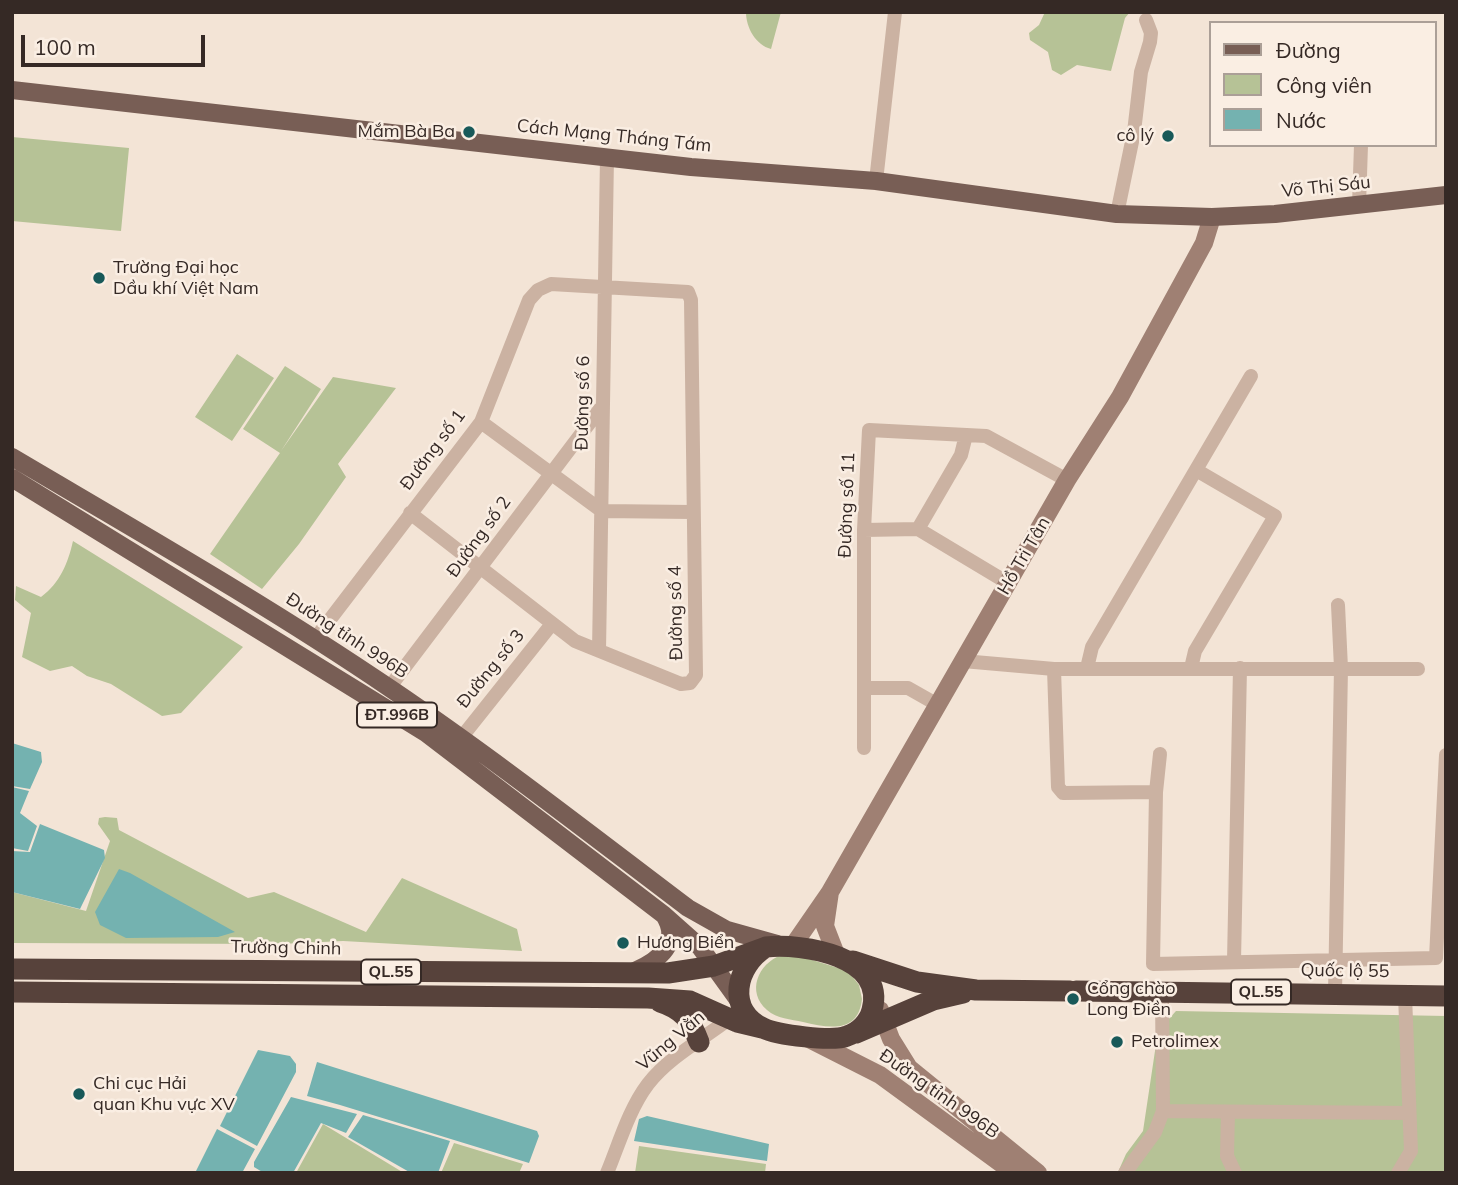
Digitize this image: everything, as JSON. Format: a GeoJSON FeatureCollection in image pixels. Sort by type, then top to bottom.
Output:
{"type":"FeatureCollection","features":[{"type":"Feature","properties":{"kind":"highway"},"geometry":{"type":"LineString","coordinates":[[735,1011],[740,976],[745,964],[765,947],[792,947],[837,957],[865,975],[873,990],[872,1011],[866,1021],[848,1036],[836,1039],[799,1034]]}},
{"type":"Feature","properties":{"kind":"highway","name":"Trường Chinh"},"geometry":{"type":"LineString","coordinates":[[12,969],[681,972],[714,966],[765,947]]}},
{"type":"Feature","properties":{"kind":"highway","name":"Quốc lộ 55"},"geometry":{"type":"LineString","coordinates":[[837,957],[918,982],[976,990],[1446,996]]}},
{"type":"Feature","properties":{"kind":"highway","name":"Quốc lộ 55"},"geometry":{"type":"LineString","coordinates":[[848,1036],[933,1000],[976,990]]}},
{"type":"Feature","properties":{"kind":"highway","name":"QL.55"},"geometry":{"type":"LineString","coordinates":[[12,992],[648,998],[690,1001],[735,1011],[762,1028],[799,1034]]}},
{"type":"Feature","properties":{"kind":"highway"},"geometry":{"type":"LineString","coordinates":[[648,998],[683,1013],[690,1021],[699,1042]]}},
{"type":"Feature","properties":{"kind":"main road","name":"Cách Mạng Tháng Tám"},"geometry":{"type":"LineString","coordinates":[[12,90],[691,167],[876,181],[1117,214],[1212,217]]}},
{"type":"Feature","properties":{"kind":"main road","name":"Võ Thị Sáu"},"geometry":{"type":"LineString","coordinates":[[1212,217],[1446,195]]}},
{"type":"Feature","properties":{"kind":"main road","name":"Đường tỉnh 996B"},"geometry":{"type":"LineString","coordinates":[[12,457],[26,479],[426,733],[664,915],[700,947],[714,966],[735,1011]]}},
{"type":"Feature","properties":{"kind":"main road","name":"Đường tỉnh 996B"},"geometry":{"type":"LineString","coordinates":[[26,479],[315,639],[461,738],[688,908],[727,930],[792,947]]}},
{"type":"Feature","properties":{"kind":"main road"},"geometry":{"type":"LineString","coordinates":[[632,973],[664,955],[669,946],[670,930],[664,915]]}},
{"type":"Feature","properties":{"kind":"street"},"geometry":{"type":"LineString","coordinates":[[876,181],[895,12]]}},
{"type":"Feature","properties":{"kind":"street"},"geometry":{"type":"LineString","coordinates":[[1117,214],[1133,132],[1141,72],[1150,42],[1151,33],[1146,20]]}},
{"type":"Feature","properties":{"kind":"street"},"geometry":{"type":"LineString","coordinates":[[1359,205],[1361,147]]}},
{"type":"Feature","properties":{"kind":"street","name":"Đường số 6"},"geometry":{"type":"LineString","coordinates":[[599,651],[602,511],[600,409],[607,157]]}},
{"type":"Feature","properties":{"kind":"street","name":"Hồ Tri Tân"},"geometry":{"type":"LineString","coordinates":[[792,947],[803,935],[830,892],[1067,480],[1120,397],[1198,255],[1212,217]]}},
{"type":"Feature","properties":{"kind":"street","name":"Đường số 1"},"geometry":{"type":"LineString","coordinates":[[315,639],[481,422],[529,300],[538,290],[551,284],[605,286]]}},
{"type":"Feature","properties":{"kind":"street","name":"Đường số 4"},"geometry":{"type":"LineString","coordinates":[[410,513],[575,641],[681,684],[690,683],[696,676],[691,300],[688,292],[605,286]]}},
{"type":"Feature","properties":{"kind":"street"},"geometry":{"type":"LineString","coordinates":[[1087,668],[1091,647],[1251,376]]}},
{"type":"Feature","properties":{"kind":"street","name":"Đường số 2"},"geometry":{"type":"LineString","coordinates":[[389,688],[482,569],[549,474],[600,409]]}},
{"type":"Feature","properties":{"kind":"street"},"geometry":{"type":"LineString","coordinates":[[481,422],[602,511],[692,512]]}},
{"type":"Feature","properties":{"kind":"street","name":"Đường số 11"},"geometry":{"type":"LineString","coordinates":[[864,748],[864,530],[869,430],[986,436],[1067,480]]}},
{"type":"Feature","properties":{"kind":"street"},"geometry":{"type":"LineString","coordinates":[[918,529],[961,455],[966,435]]}},
{"type":"Feature","properties":{"kind":"street"},"geometry":{"type":"LineString","coordinates":[[1191,668],[1195,651],[1275,516],[1196,470]]}},
{"type":"Feature","properties":{"kind":"street"},"geometry":{"type":"LineString","coordinates":[[864,530],[918,529],[1008,583]]}},
{"type":"Feature","properties":{"kind":"street"},"geometry":{"type":"LineString","coordinates":[[1335,993],[1341,668],[1338,605]]}},
{"type":"Feature","properties":{"kind":"street","name":"Đường số 3"},"geometry":{"type":"LineString","coordinates":[[461,738],[551,625]]}},
{"type":"Feature","properties":{"kind":"street"},"geometry":{"type":"LineString","coordinates":[[963,661],[1054,670],[1418,668]]}},
{"type":"Feature","properties":{"kind":"street"},"geometry":{"type":"LineString","coordinates":[[1234,961],[1240,668]]}},
{"type":"Feature","properties":{"kind":"street"},"geometry":{"type":"LineString","coordinates":[[1054,670],[1058,787],[1063,793],[1156,792]]}},
{"type":"Feature","properties":{"kind":"street"},"geometry":{"type":"LineString","coordinates":[[866,688],[908,688],[938,705]]}},
{"type":"Feature","properties":{"kind":"street"},"geometry":{"type":"LineString","coordinates":[[1160,754],[1156,792],[1153,964],[1436,958],[1446,755]]}},
{"type":"Feature","properties":{"kind":"street"},"geometry":{"type":"LineString","coordinates":[[830,892],[825,926],[837,957]]}},
{"type":"Feature","properties":{"kind":"street","name":"Đường tỉnh 996B"},"geometry":{"type":"LineString","coordinates":[[873,990],[884,1022],[904,1061],[918,1077],[1038,1173]]}},
{"type":"Feature","properties":{"kind":"street"},"geometry":{"type":"LineString","coordinates":[[1125,1173],[1155,1132],[1163,1111],[1162,992]]}},
{"type":"Feature","properties":{"kind":"street"},"geometry":{"type":"LineString","coordinates":[[1398,1173],[1411,1151],[1405,995]]}},
{"type":"Feature","properties":{"kind":"street","name":"Vũng Vằn"},"geometry":{"type":"LineString","coordinates":[[607,1173],[643,1092],[661,1070],[735,1011]]}},
{"type":"Feature","properties":{"kind":"street","name":"Đường tỉnh 996B"},"geometry":{"type":"LineString","coordinates":[[799,1034],[880,1075],[1014,1173]]}},
{"type":"Feature","properties":{"kind":"street"},"geometry":{"type":"LineString","coordinates":[[1163,1111],[1409,1113]]}},
{"type":"Feature","properties":{"kind":"street"},"geometry":{"type":"LineString","coordinates":[[1228,1112],[1227,1156],[1235,1173]]}},
{"type":"Feature","properties":{"kind":"green space"},"geometry":{"type":"Polygon","coordinates":[[[746,12],[781,12],[771,49],[761,44],[753,35],[746,12]]]}},
{"type":"Feature","properties":{"kind":"green space"},"geometry":{"type":"Polygon","coordinates":[[[1045,12],[1130,12],[1125,18],[1111,71],[1077,65],[1061,75],[1052,70],[1048,52],[1030,40],[1029,33],[1039,25],[1045,12]]]}},
{"type":"Feature","properties":{"kind":"green space"},"geometry":{"type":"Polygon","coordinates":[[[12,137],[129,148],[121,231],[12,221],[12,137]]]}},
{"type":"Feature","properties":{"kind":"green space"},"geometry":{"type":"Polygon","coordinates":[[[237,354],[274,378],[232,441],[195,417],[237,354]]]}},
{"type":"Feature","properties":{"kind":"green space"},"geometry":{"type":"Polygon","coordinates":[[[285,366],[321,389],[281,451],[333,377],[396,388],[338,464],[346,477],[299,544],[262,589],[210,554],[280,453],[243,429],[285,366]]]}},
{"type":"Feature","properties":{"kind":"green space"},"geometry":{"type":"Polygon","coordinates":[[[73,541],[243,647],[181,713],[162,716],[111,684],[87,676],[72,666],[50,671],[22,657],[31,613],[15,600],[16,586],[41,597],[62,572],[73,541]]]}},
{"type":"Feature","properties":{"kind":"green space"},"geometry":{"type":"Polygon","coordinates":[[[99,818],[117,818],[119,830],[248,898],[274,892],[366,932],[402,878],[517,929],[522,951],[343,941],[280,944],[12,943],[12,892],[86,911],[110,841],[98,824],[99,818]]]}},
{"type":"Feature","properties":{"kind":"green space"},"geometry":{"type":"Polygon","coordinates":[[[781,955],[796,955],[848,971],[859,985],[862,999],[855,1018],[841,1026],[832,1027],[780,1017],[767,1010],[757,995],[758,979],[766,965],[781,955]]]}},
{"type":"Feature","properties":{"kind":"green space"},"geometry":{"type":"Polygon","coordinates":[[[1176,1011],[1446,1016],[1446,1173],[1118,1172],[1126,1154],[1143,1131],[1158,1031],[1176,1011]]]}},
{"type":"Feature","properties":{"kind":"green space"},"geometry":{"type":"Polygon","coordinates":[[[323,1124],[404,1173],[296,1173],[323,1124]]]}},
{"type":"Feature","properties":{"kind":"green space"},"geometry":{"type":"Polygon","coordinates":[[[454,1143],[523,1164],[519,1173],[441,1173],[454,1143]]]}},
{"type":"Feature","properties":{"kind":"green space"},"geometry":{"type":"Polygon","coordinates":[[[639,1146],[766,1164],[765,1173],[635,1173],[639,1146]]]}},
{"type":"Feature","properties":{"kind":"water"},"geometry":{"type":"Polygon","coordinates":[[[12,743],[41,752],[42,762],[30,789],[12,786],[12,743]]]}},
{"type":"Feature","properties":{"kind":"water"},"geometry":{"type":"Polygon","coordinates":[[[12,787],[29,791],[20,813],[37,826],[28,851],[12,848],[12,787]]]}},
{"type":"Feature","properties":{"kind":"water"},"geometry":{"type":"Polygon","coordinates":[[[40,824],[104,850],[105,858],[80,909],[12,892],[12,851],[30,852],[40,824]]]}},
{"type":"Feature","properties":{"kind":"water"},"geometry":{"type":"Polygon","coordinates":[[[119,869],[235,932],[218,937],[126,938],[100,925],[95,912],[119,869]]]}},
{"type":"Feature","properties":{"kind":"water"},"geometry":{"type":"Polygon","coordinates":[[[258,1050],[290,1056],[296,1064],[296,1072],[257,1146],[220,1126],[258,1050]]]}},
{"type":"Feature","properties":{"kind":"water"},"geometry":{"type":"Polygon","coordinates":[[[317,1062],[537,1131],[539,1136],[529,1163],[307,1096],[317,1062]]]}},
{"type":"Feature","properties":{"kind":"water"},"geometry":{"type":"Polygon","coordinates":[[[291,1097],[357,1114],[346,1133],[321,1123],[293,1173],[264,1173],[254,1167],[254,1162],[291,1097]]]}},
{"type":"Feature","properties":{"kind":"water"},"geometry":{"type":"Polygon","coordinates":[[[363,1115],[450,1141],[438,1173],[411,1173],[348,1137],[363,1115]]]}},
{"type":"Feature","properties":{"kind":"water"},"geometry":{"type":"Polygon","coordinates":[[[647,1116],[769,1144],[767,1161],[634,1141],[639,1119],[647,1116]]]}},
{"type":"Feature","properties":{"kind":"water"},"geometry":{"type":"Polygon","coordinates":[[[217,1129],[255,1149],[242,1173],[195,1173],[217,1129]]]}},
{"type":"Feature","properties":{"kind":"place","name":"Mắm Bà Ba"},"geometry":{"type":"Point","coordinates":[469,132]}},
{"type":"Feature","properties":{"kind":"place","name":"cô lý"},"geometry":{"type":"Point","coordinates":[1168,136]}},
{"type":"Feature","properties":{"kind":"place","name":"Trường Đại học Dầu khí Việt Nam"},"geometry":{"type":"Point","coordinates":[99,278]}},
{"type":"Feature","properties":{"kind":"place","name":"Hương Biển"},"geometry":{"type":"Point","coordinates":[623,943]}},
{"type":"Feature","properties":{"kind":"place","name":"Cổng chào Long Điền"},"geometry":{"type":"Point","coordinates":[1073,999]}},
{"type":"Feature","properties":{"kind":"place","name":"Petrolimex"},"geometry":{"type":"Point","coordinates":[1117,1042]}},
{"type":"Feature","properties":{"kind":"place","name":"Chi cục Hải quan Khu vực XV"},"geometry":{"type":"Point","coordinates":[79,1094]}}]}
